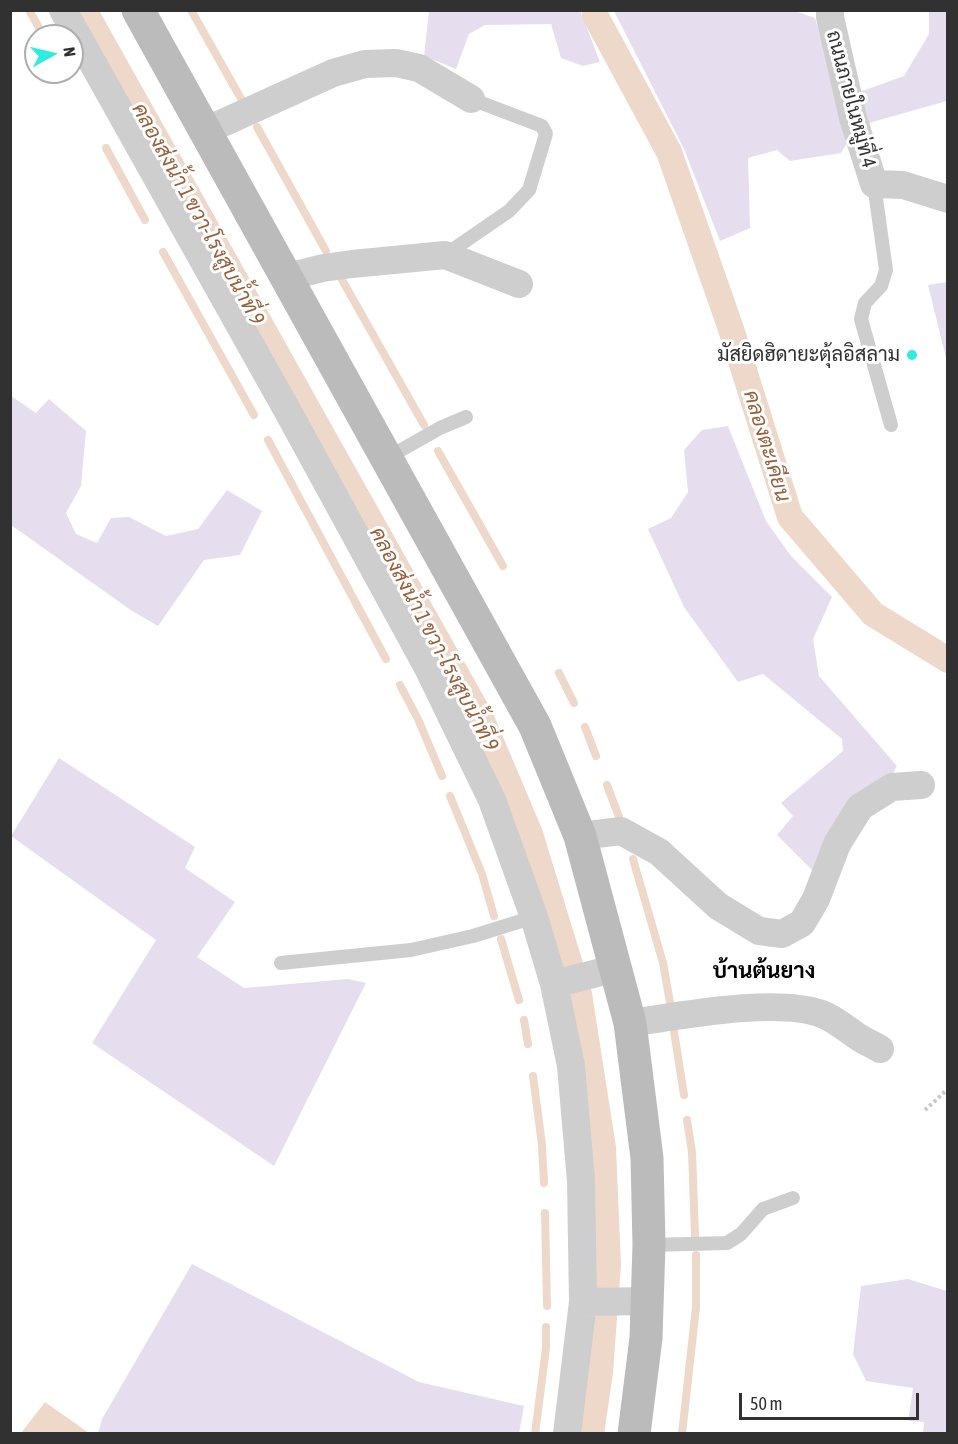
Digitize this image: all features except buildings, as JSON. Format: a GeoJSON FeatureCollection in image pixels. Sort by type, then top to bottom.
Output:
{"type":"FeatureCollection","features":[{"type":"Feature","properties":{"kind":"main road"},"geometry":{"type":"LineString","coordinates":[[138,10],[535,726],[580,836],[605,971],[630,1023],[647,1158],[649,1245],[638,1301],[646,1338],[634,1434]]}},
{"type":"Feature","properties":{"kind":"street"},"geometry":{"type":"LineString","coordinates":[[63,10],[291,417],[427,666],[492,801],[559,983],[571,1066],[589,1302],[567,1434]]}},
{"type":"Feature","properties":{"kind":"street","name":"ถนนภายในหมู่ที่ 4"},"geometry":{"type":"LineString","coordinates":[[830,10],[853,118],[874,184],[903,185],[948,199]]}},
{"type":"Feature","properties":{"kind":"street"},"geometry":{"type":"LineString","coordinates":[[206,131],[333,73],[365,64],[396,63],[418,68],[471,99]]}},
{"type":"Feature","properties":{"kind":"street"},"geometry":{"type":"LineString","coordinates":[[287,277],[323,268],[445,255],[519,284]]}},
{"type":"Feature","properties":{"kind":"street"},"geometry":{"type":"LineString","coordinates":[[580,836],[621,831],[659,852],[718,906],[759,931],[782,934],[802,923],[816,899],[837,844],[860,807],[892,787],[921,785]]}},
{"type":"Feature","properties":{"kind":"street"},"geometry":{"type":"LineString","coordinates":[[559,983],[605,971]]}},
{"type":"Feature","properties":{"kind":"street"},"geometry":{"type":"LineString","coordinates":[[630,1023],[731,1010],[772,1007],[802,1010],[819,1013],[836,1020],[860,1038],[880,1049]]}},
{"type":"Feature","properties":{"kind":"street"},"geometry":{"type":"LineString","coordinates":[[589,1302],[638,1301]]}},
{"type":"Feature","properties":{"kind":"lane"},"geometry":{"type":"LineString","coordinates":[[445,255],[509,211],[529,190],[546,134],[542,126],[471,99]]}},
{"type":"Feature","properties":{"kind":"lane"},"geometry":{"type":"LineString","coordinates":[[874,184],[886,270],[881,286],[865,303],[861,319],[891,425]]}},
{"type":"Feature","properties":{"kind":"lane"},"geometry":{"type":"LineString","coordinates":[[387,458],[440,428],[466,417]]}},
{"type":"Feature","properties":{"kind":"lane"},"geometry":{"type":"LineString","coordinates":[[281,963],[411,950],[474,936],[534,917]]}},
{"type":"Feature","properties":{"kind":"lane"},"geometry":{"type":"LineString","coordinates":[[649,1245],[727,1243],[741,1234],[763,1209],[793,1198]]}},
{"type":"Feature","properties":{"kind":"path"},"geometry":{"type":"LineString","coordinates":[[925,1110],[948,1089]]}},
{"type":"Feature","properties":{"kind":"shaded area"},"geometry":{"type":"Polygon","coordinates":[[[580,10],[600,62],[583,66],[561,58],[551,24],[485,25],[469,34],[456,69],[424,56],[429,11],[580,10]]]}},
{"type":"Feature","properties":{"kind":"shaded area"},"geometry":{"type":"Polygon","coordinates":[[[792,10],[815,18],[840,99],[904,76],[929,34],[929,11],[947,11],[947,101],[858,126],[841,153],[790,161],[777,150],[748,158],[750,228],[720,241],[684,149],[614,11],[792,10]]]}},
{"type":"Feature","properties":{"kind":"shaded area"},"geometry":{"type":"Polygon","coordinates":[[[948,282],[947,362],[928,285],[948,282]]]}},
{"type":"Feature","properties":{"kind":"shaded area"},"geometry":{"type":"Polygon","coordinates":[[[11,396],[36,413],[49,399],[86,431],[81,486],[66,513],[76,534],[97,543],[111,518],[129,517],[166,536],[198,529],[227,490],[262,511],[240,555],[204,560],[158,626],[132,611],[11,525],[11,396]]]}},
{"type":"Feature","properties":{"kind":"shaded area"},"geometry":{"type":"Polygon","coordinates":[[[728,426],[766,521],[791,556],[832,597],[813,639],[819,676],[897,766],[887,785],[815,873],[777,835],[793,816],[781,803],[843,751],[842,739],[763,674],[738,682],[684,607],[648,529],[671,518],[688,492],[684,450],[702,430],[728,426]]]}},
{"type":"Feature","properties":{"kind":"shaded area"},"geometry":{"type":"Polygon","coordinates":[[[59,758],[195,847],[185,868],[235,902],[197,957],[244,988],[348,979],[366,983],[274,1166],[92,1043],[156,940],[11,836],[59,758]]]}},
{"type":"Feature","properties":{"kind":"shaded area"},"geometry":{"type":"Polygon","coordinates":[[[192,1264],[419,1382],[524,1406],[519,1433],[98,1433],[102,1419],[192,1264]]]}},
{"type":"Feature","properties":{"kind":"shaded area"},"geometry":{"type":"Polygon","coordinates":[[[908,1279],[947,1291],[947,1433],[923,1433],[924,1422],[908,1421],[913,1388],[866,1381],[853,1354],[861,1286],[908,1279]]]}},
{"type":"Feature","properties":{"kind":"shaded area"},"geometry":{"type":"Polygon","coordinates":[[[45,1402],[89,1433],[21,1433],[45,1402]]]}},
{"type":"Feature","properties":{"kind":"waterway"},"geometry":{"type":"LineString","coordinates":[[29,10],[37,24]]}},
{"type":"Feature","properties":{"kind":"waterway","name":"คลองส่งน้ำ 1 ขวา-โรงสูบน้ำที่ 9"},"geometry":{"type":"LineString","coordinates":[[84,10],[481,718],[530,834],[579,994],[603,1148],[608,1265],[600,1372],[591,1434]]}},
{"type":"Feature","properties":{"kind":"waterway"},"geometry":{"type":"LineString","coordinates":[[191,10],[244,104]]}},
{"type":"Feature","properties":{"kind":"waterway","name":"คลองตะเคียน"},"geometry":{"type":"LineString","coordinates":[[595,10],[595,15],[669,152],[731,329],[790,517],[873,614],[948,660]]}},
{"type":"Feature","properties":{"kind":"waterway"},"geometry":{"type":"LineString","coordinates":[[257,127],[326,251]]}},
{"type":"Feature","properties":{"kind":"waterway"},"geometry":{"type":"LineString","coordinates":[[106,148],[145,220]]}},
{"type":"Feature","properties":{"kind":"waterway"},"geometry":{"type":"LineString","coordinates":[[163,252],[254,415]]}},
{"type":"Feature","properties":{"kind":"waterway"},"geometry":{"type":"LineString","coordinates":[[341,278],[424,425]]}},
{"type":"Feature","properties":{"kind":"waterway"},"geometry":{"type":"LineString","coordinates":[[268,440],[386,659]]}},
{"type":"Feature","properties":{"kind":"waterway"},"geometry":{"type":"LineString","coordinates":[[438,451],[503,566]]}},
{"type":"Feature","properties":{"kind":"waterway"},"geometry":{"type":"LineString","coordinates":[[559,673],[574,703]]}},
{"type":"Feature","properties":{"kind":"waterway"},"geometry":{"type":"LineString","coordinates":[[400,685],[418,719],[442,776]]}},
{"type":"Feature","properties":{"kind":"waterway"},"geometry":{"type":"LineString","coordinates":[[585,727],[596,756]]}},
{"type":"Feature","properties":{"kind":"waterway"},"geometry":{"type":"LineString","coordinates":[[607,785],[619,817]]}},
{"type":"Feature","properties":{"kind":"waterway"},"geometry":{"type":"LineString","coordinates":[[450,796],[482,874],[494,916]]}},
{"type":"Feature","properties":{"kind":"waterway"},"geometry":{"type":"LineString","coordinates":[[633,859],[663,963],[671,1008]]}},
{"type":"Feature","properties":{"kind":"waterway"},"geometry":{"type":"LineString","coordinates":[[501,939],[519,1000]]}},
{"type":"Feature","properties":{"kind":"waterway"},"geometry":{"type":"LineString","coordinates":[[524,1020],[528,1044]]}},
{"type":"Feature","properties":{"kind":"waterway"},"geometry":{"type":"LineString","coordinates":[[673,1025],[684,1095]]}},
{"type":"Feature","properties":{"kind":"waterway"},"geometry":{"type":"LineString","coordinates":[[533,1076],[542,1145],[544,1183]]}},
{"type":"Feature","properties":{"kind":"waterway"},"geometry":{"type":"LineString","coordinates":[[687,1120],[692,1152],[695,1236]]}},
{"type":"Feature","properties":{"kind":"waterway"},"geometry":{"type":"LineString","coordinates":[[545,1213],[547,1306]]}},
{"type":"Feature","properties":{"kind":"waterway"},"geometry":{"type":"LineString","coordinates":[[682,1434],[696,1307],[696,1255]]}},
{"type":"Feature","properties":{"kind":"waterway"},"geometry":{"type":"LineString","coordinates":[[535,1434],[546,1348],[546,1327]]}},
{"type":"Feature","properties":{"kind":"place","name":"มัสยิดฮิดายะตุ้ลอิสลาม"},"geometry":{"type":"Point","coordinates":[912,355]}},
{"type":"Feature","properties":{"kind":"district","name":"บ้านต้นยาง"},"geometry":{"type":"Point","coordinates":[764,971]}}]}
